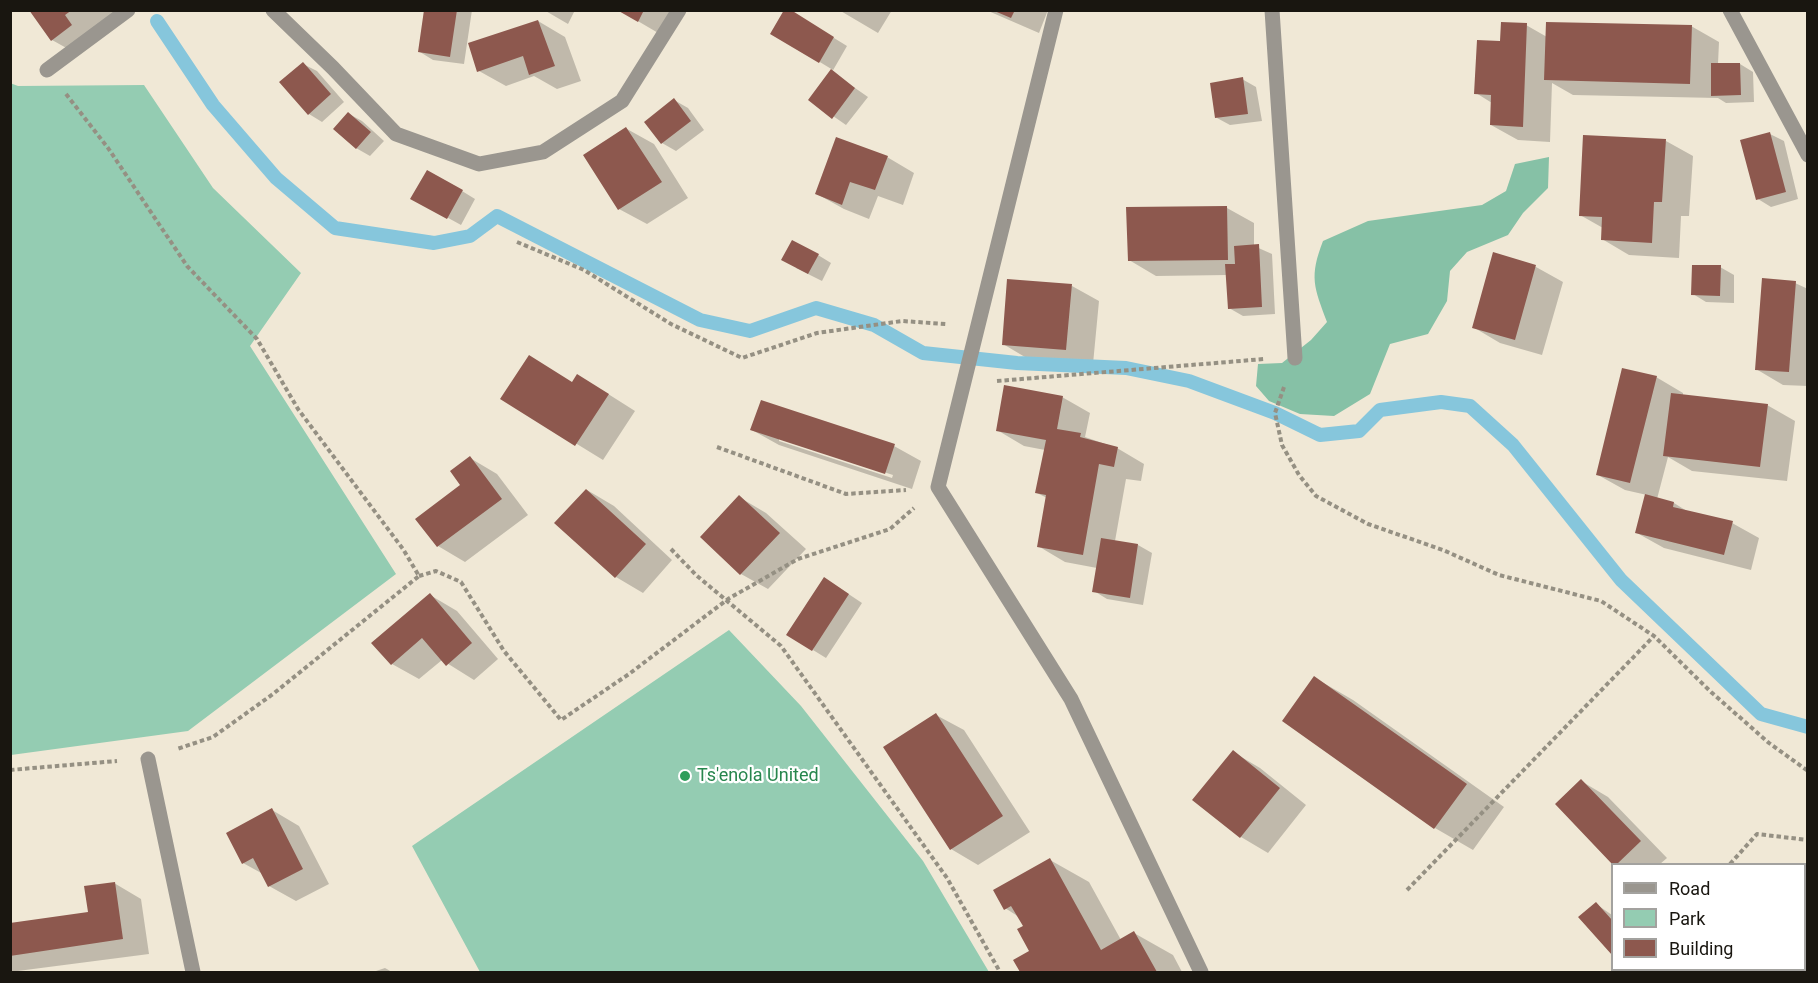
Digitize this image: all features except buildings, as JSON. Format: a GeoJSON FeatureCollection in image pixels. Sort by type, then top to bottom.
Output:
{"type":"FeatureCollection","features":[{"type":"Feature","properties":{"kind":"street"},"geometry":{"type":"LineString","coordinates":[[47,70],[128,10]]}},
{"type":"Feature","properties":{"kind":"street"},"geometry":{"type":"LineString","coordinates":[[273,10],[396,134],[479,164],[543,152],[622,100],[679,10]]}},
{"type":"Feature","properties":{"kind":"street"},"geometry":{"type":"LineString","coordinates":[[1056,10],[938,487],[1071,699],[1201,972]]}},
{"type":"Feature","properties":{"kind":"street"},"geometry":{"type":"LineString","coordinates":[[1272,10],[1294,358]]}},
{"type":"Feature","properties":{"kind":"street"},"geometry":{"type":"LineString","coordinates":[[1730,10],[1808,155]]}},
{"type":"Feature","properties":{"kind":"street"},"geometry":{"type":"LineString","coordinates":[[148,759],[193,972]]}},
{"type":"Feature","properties":{"kind":"path"},"geometry":{"type":"LineString","coordinates":[[47,70],[108,148],[188,266],[257,339],[298,409],[403,549],[419,576]]}},
{"type":"Feature","properties":{"kind":"path"},"geometry":{"type":"LineString","coordinates":[[517,242],[584,270],[671,324],[742,358],[817,333],[902,321],[976,326]]}},
{"type":"Feature","properties":{"kind":"path"},"geometry":{"type":"LineString","coordinates":[[963,384],[1194,363],[1294,358],[1275,413],[1282,445],[1299,475],[1316,496],[1368,524],[1443,550],[1499,576],[1601,601],[1654,636],[1711,692],[1769,743],[1808,771]]}},
{"type":"Feature","properties":{"kind":"path"},"geometry":{"type":"LineString","coordinates":[[717,447],[846,494],[938,487]]}},
{"type":"Feature","properties":{"kind":"path"},"geometry":{"type":"LineString","coordinates":[[273,694],[419,576],[436,571],[461,582],[504,651],[561,720],[630,674],[728,599],[798,559],[890,529],[938,487]]}},
{"type":"Feature","properties":{"kind":"path"},"geometry":{"type":"LineString","coordinates":[[671,549],[696,575],[728,599],[782,646],[947,878],[1000,972]]}},
{"type":"Feature","properties":{"kind":"path"},"geometry":{"type":"LineString","coordinates":[[1407,890],[1654,636]]}},
{"type":"Feature","properties":{"kind":"path"},"geometry":{"type":"LineString","coordinates":[[1731,863],[1757,834],[1808,840]]}},
{"type":"Feature","properties":{"kind":"green space"},"geometry":{"type":"Polygon","coordinates":[[[10,83],[18,86],[144,85],[213,188],[301,273],[250,346],[396,574],[188,731],[11,755],[10,83]]]}},
{"type":"Feature","properties":{"kind":"green space"},"geometry":{"type":"Polygon","coordinates":[[[1549,157],[1548,188],[1523,213],[1508,235],[1467,252],[1450,271],[1447,301],[1428,334],[1390,344],[1370,394],[1334,416],[1300,414],[1269,401],[1256,386],[1258,364],[1282,363],[1311,340],[1327,322],[1315,282],[1316,264],[1323,241],[1368,221],[1482,205],[1506,191],[1515,164],[1549,157]]]}},
{"type":"Feature","properties":{"kind":"green space","name":"Ts'enola United"},"geometry":{"type":"Polygon","coordinates":[[[729,630],[801,706],[923,861],[989,972],[480,972],[412,846],[729,630]]]}},
{"type":"Feature","properties":{"kind":"waterway"},"geometry":{"type":"LineString","coordinates":[[157,21],[213,105],[276,178],[335,228],[434,243],[470,236],[497,216],[700,320],[750,331],[816,308],[874,325],[923,353],[1017,363],[1126,368],[1189,381],[1275,413],[1320,435],[1359,431],[1380,410],[1441,402],[1470,406],[1513,445],[1621,580],[1761,714],[1808,727]]}},
{"type":"Feature","properties":{"kind":"place","name":"Ts'enola United"},"geometry":{"type":"Point","coordinates":[685,776]}}]}
